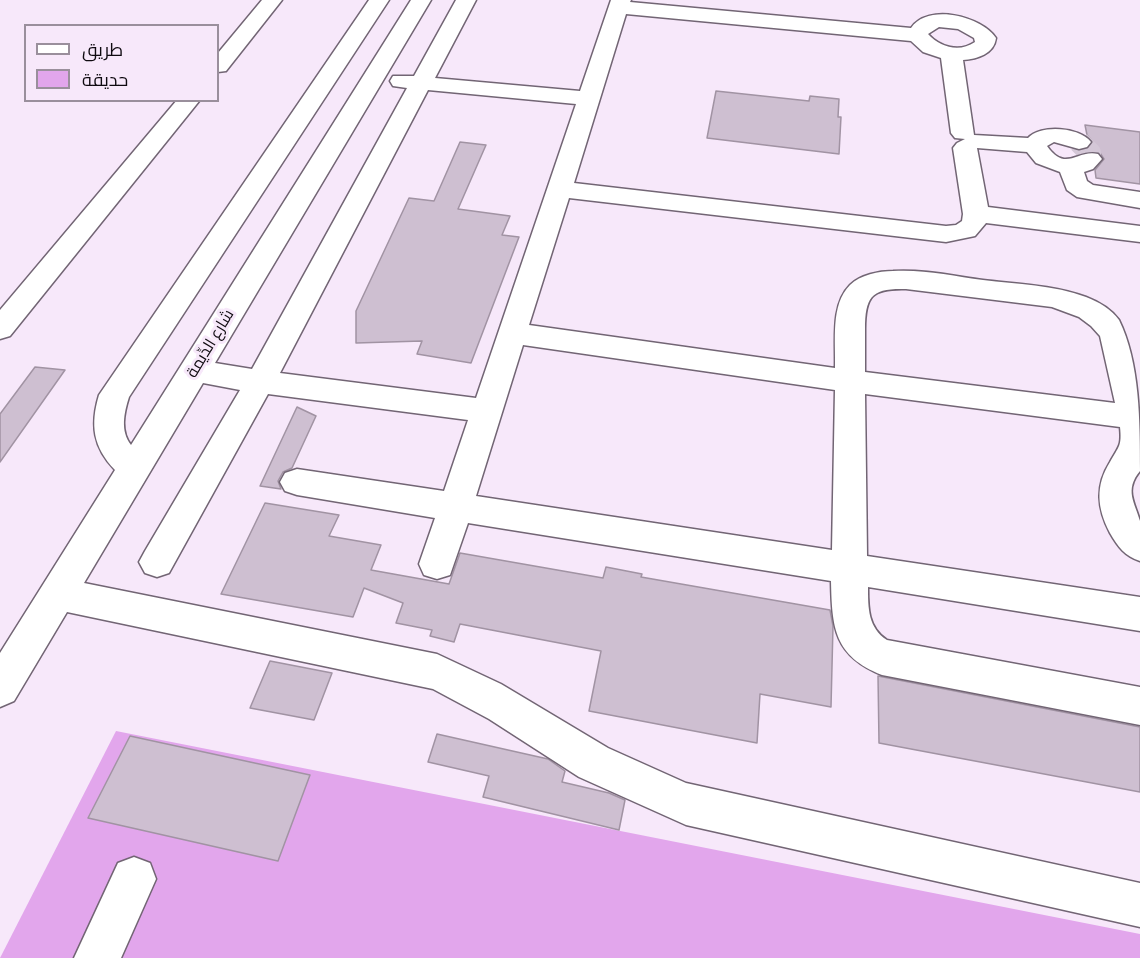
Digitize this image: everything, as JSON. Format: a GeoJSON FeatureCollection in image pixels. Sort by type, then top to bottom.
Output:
{"type":"FeatureCollection","features":[{"type":"Feature","properties":{"kind":"street"},"geometry":{"type":"LineString","coordinates":[[219,65],[272,0]]}},
{"type":"Feature","properties":{"kind":"street"},"geometry":{"type":"LineString","coordinates":[[135,468],[121,457],[111,443],[108,411],[114,394],[379,0]]}},
{"type":"Feature","properties":{"kind":"street","name":"شارع الدِّيمة"},"geometry":{"type":"LineString","coordinates":[[3,679],[421,0]]}},
{"type":"Feature","properties":{"kind":"street"},"geometry":{"type":"LineString","coordinates":[[157,562],[260,382],[466,0]]}},
{"type":"Feature","properties":{"kind":"street"},"geometry":{"type":"LineString","coordinates":[[437,564],[620,3],[917,35],[923,43],[935,50],[951,54],[979,51],[985,45],[986,38],[979,31],[954,21],[927,23],[919,28],[917,35]]}},
{"type":"Feature","properties":{"kind":"street"},"geometry":{"type":"LineString","coordinates":[[559,189],[946,234],[959,233],[970,229],[975,222],[976,214],[968,140],[951,54]]}},
{"type":"Feature","properties":{"kind":"street"},"geometry":{"type":"LineString","coordinates":[[374,78],[588,98]]}},
{"type":"Feature","properties":{"kind":"street"},"geometry":{"type":"LineString","coordinates":[[0,329],[187,102]]}},
{"type":"Feature","properties":{"kind":"street"},"geometry":{"type":"LineString","coordinates":[[968,140],[1035,146],[1041,138],[1059,136],[1080,156],[1076,185],[1086,192],[1140,200]]}},
{"type":"Feature","properties":{"kind":"street"},"geometry":{"type":"LineString","coordinates":[[976,214],[1140,234]]}},
{"type":"Feature","properties":{"kind":"street"},"geometry":{"type":"LineString","coordinates":[[1140,546],[1124,527],[1115,500],[1118,479],[1137,449],[1133,417],[1131,361],[1105,323],[1083,307],[1069,301],[894,279],[869,284],[859,291],[853,300],[850,381],[850,568],[853,626],[856,635],[871,652],[882,657],[1140,706]]}},
{"type":"Feature","properties":{"kind":"street"},"geometry":{"type":"LineString","coordinates":[[512,333],[850,381],[1133,417]]}},
{"type":"Feature","properties":{"kind":"street"},"geometry":{"type":"LineString","coordinates":[[195,370],[260,382],[487,411]]}},
{"type":"Feature","properties":{"kind":"street"},"geometry":{"type":"LineString","coordinates":[[297,482],[1140,614]]}},
{"type":"Feature","properties":{"kind":"street"},"geometry":{"type":"LineString","coordinates":[[57,594],[437,672],[512,709],[566,746],[629,780],[686,804],[1140,905]]}},
{"type":"Feature","properties":{"kind":"street"},"geometry":{"type":"LineString","coordinates":[[97,958],[134,879]]}},
{"type":"Feature","properties":{"kind":"green space"},"geometry":{"type":"Polygon","coordinates":[[[116,731],[1140,934],[1140,958],[0,958],[116,731]]]}},
{"type":"Feature","properties":{"kind":"building"},"geometry":{"type":"Polygon","coordinates":[[[716,91],[809,101],[810,96],[839,99],[838,117],[841,117],[839,154],[707,138],[716,91]]]}},
{"type":"Feature","properties":{"kind":"building"},"geometry":{"type":"Polygon","coordinates":[[[1085,125],[1140,132],[1140,184],[1096,178],[1095,170],[1104,159],[1100,153],[1091,151],[1090,147],[1093,142],[1087,135],[1085,125]]]}},
{"type":"Feature","properties":{"kind":"building"},"geometry":{"type":"Polygon","coordinates":[[[460,142],[486,145],[458,209],[510,216],[502,235],[519,237],[471,363],[417,354],[422,341],[356,343],[356,311],[409,198],[434,201],[460,142]]]}},
{"type":"Feature","properties":{"kind":"building"},"geometry":{"type":"Polygon","coordinates":[[[35,367],[65,370],[0,462],[0,414],[35,367]]]}},
{"type":"Feature","properties":{"kind":"building"},"geometry":{"type":"Polygon","coordinates":[[[297,407],[316,416],[292,468],[283,472],[278,481],[281,489],[260,486],[297,407]]]}},
{"type":"Feature","properties":{"kind":"building"},"geometry":{"type":"Polygon","coordinates":[[[265,503],[339,515],[329,536],[381,545],[371,570],[449,584],[460,553],[603,578],[606,567],[642,574],[641,577],[830,610],[833,626],[831,707],[760,694],[757,743],[589,711],[601,651],[460,624],[454,642],[430,636],[432,630],[396,623],[403,603],[364,588],[353,617],[221,594],[265,503]]]}},
{"type":"Feature","properties":{"kind":"building"},"geometry":{"type":"Polygon","coordinates":[[[270,661],[332,673],[314,720],[250,708],[270,661]]]}},
{"type":"Feature","properties":{"kind":"building"},"geometry":{"type":"Polygon","coordinates":[[[878,676],[1140,727],[1140,792],[879,743],[878,676]]]}},
{"type":"Feature","properties":{"kind":"building"},"geometry":{"type":"Polygon","coordinates":[[[437,734],[548,759],[565,771],[562,782],[609,793],[625,800],[619,830],[483,797],[489,776],[428,762],[437,734]]]}},
{"type":"Feature","properties":{"kind":"building"},"geometry":{"type":"Polygon","coordinates":[[[130,736],[310,775],[278,861],[88,818],[130,736]]]}},
{"type":"Feature","properties":{"kind":"tunnel"},"geometry":{"type":"LineString","coordinates":[[1079,142],[1090,153],[1090,159]]}}]}
